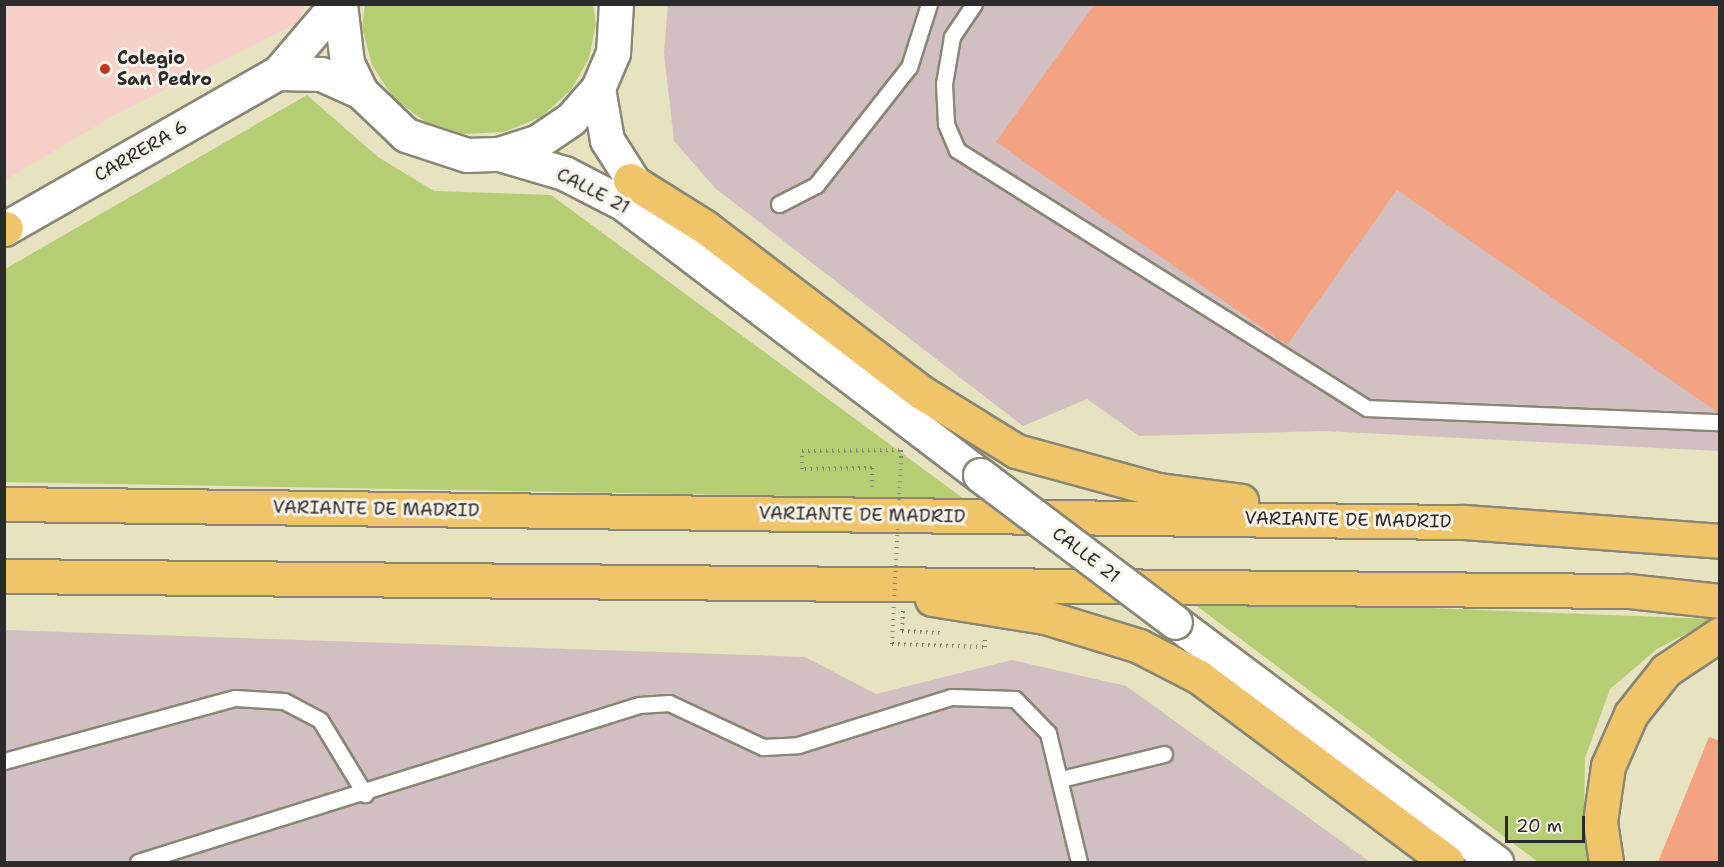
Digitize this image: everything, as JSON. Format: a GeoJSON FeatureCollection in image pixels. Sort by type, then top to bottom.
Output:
{"type":"FeatureCollection","features":[{"type":"Feature","properties":{"kind":"main road"},"geometry":{"type":"LineString","coordinates":[[630,180],[705,227],[921,392],[1017,452],[1158,490],[1464,522]]}},
{"type":"Feature","properties":{"kind":"main road","name":"VARIANTE DE MADRID"},"geometry":{"type":"LineString","coordinates":[[4,504],[1464,522],[1719,541]]}},
{"type":"Feature","properties":{"kind":"main road"},"geometry":{"type":"LineString","coordinates":[[4,576],[763,579],[1628,591],[1719,601]]}},
{"type":"Feature","properties":{"kind":"main road"},"geometry":{"type":"LineString","coordinates":[[763,579],[903,596],[1045,617],[1139,646],[1198,677],[1447,862]]}},
{"type":"Feature","properties":{"kind":"main road"},"geometry":{"type":"LineString","coordinates":[[1606,862],[1600,822],[1608,766],[1630,714],[1666,670],[1719,634]]}},
{"type":"Feature","properties":{"kind":"street","name":"CARRERA 6"},"geometry":{"type":"LineString","coordinates":[[5,229],[278,73],[338,4]]}},
{"type":"Feature","properties":{"kind":"street"},"geometry":{"type":"LineString","coordinates":[[338,4],[347,63],[361,92]]}},
{"type":"Feature","properties":{"kind":"street"},"geometry":{"type":"LineString","coordinates":[[278,73],[321,74],[361,92],[406,135],[446,150],[499,154],[537,142],[571,119],[598,88],[613,53],[616,4]]}},
{"type":"Feature","properties":{"kind":"street","name":"CALLE 21"},"geometry":{"type":"LineString","coordinates":[[598,88],[607,140],[630,180],[678,246]]}},
{"type":"Feature","properties":{"kind":"street","name":"CALLE 21"},"geometry":{"type":"LineString","coordinates":[[499,154],[564,173],[604,194],[678,246],[1496,862]]}},
{"type":"Feature","properties":{"kind":"lane"},"geometry":{"type":"LineString","coordinates":[[779,204],[816,185],[909,67],[924,30],[929,4]]}},
{"type":"Feature","properties":{"kind":"lane"},"geometry":{"type":"LineString","coordinates":[[974,4],[952,37],[944,84],[946,124],[957,150],[1367,408],[1719,422]]}},
{"type":"Feature","properties":{"kind":"lane"},"geometry":{"type":"LineString","coordinates":[[924,30],[952,37]]}},
{"type":"Feature","properties":{"kind":"lane"},"geometry":{"type":"LineString","coordinates":[[138,862],[366,794],[639,705],[669,703],[763,747],[798,745],[951,697],[1016,699],[1048,733],[1061,779],[1079,862]]}},
{"type":"Feature","properties":{"kind":"lane"},"geometry":{"type":"LineString","coordinates":[[4,761],[235,698],[284,700],[320,720],[366,794]]}},
{"type":"Feature","properties":{"kind":"lane"},"geometry":{"type":"LineString","coordinates":[[1061,779],[1164,754]]}},
{"type":"Feature","properties":{"kind":"path"},"geometry":{"type":"LineString","coordinates":[[872,515],[872,468],[802,469],[802,451],[901,450],[892,644],[985,647],[985,634],[974,634]]}},
{"type":"Feature","properties":{"kind":"path"},"geometry":{"type":"LineString","coordinates":[[903,596],[902,632],[950,633]]}},
{"type":"Feature","properties":{"kind":"shaded area"},"geometry":{"type":"Polygon","coordinates":[[[668,4],[1719,5],[1719,451],[1324,431],[1139,436],[1087,399],[1023,426],[715,188],[674,141],[664,53],[668,4]]]}},
{"type":"Feature","properties":{"kind":"shaded area","name":"Colegio San Pedro"},"geometry":{"type":"Polygon","coordinates":[[[4,5],[304,5],[297,23],[113,116],[5,180],[4,5]]]}},
{"type":"Feature","properties":{"kind":"shaded area"},"geometry":{"type":"Polygon","coordinates":[[[5,630],[805,657],[876,694],[1012,660],[1126,686],[1370,862],[5,862],[5,630]]]}},
{"type":"Feature","properties":{"kind":"green space"},"geometry":{"type":"Polygon","coordinates":[[[365,4],[593,5],[596,23],[589,58],[571,90],[541,117],[504,132],[464,134],[426,122],[394,99],[372,65],[362,27],[365,4]]]}},
{"type":"Feature","properties":{"kind":"green space"},"geometry":{"type":"Polygon","coordinates":[[[307,95],[378,157],[434,191],[551,195],[964,499],[5,482],[5,269],[307,95]]]}},
{"type":"Feature","properties":{"kind":"green space"},"geometry":{"type":"Polygon","coordinates":[[[1194,604],[1429,608],[1714,619],[1657,649],[1610,689],[1585,758],[1584,823],[1591,862],[1538,862],[1194,604]]]}},
{"type":"Feature","properties":{"kind":"building"},"geometry":{"type":"Polygon","coordinates":[[[1094,5],[1720,5],[1720,414],[1397,190],[1287,345],[996,142],[1094,5]]]}},
{"type":"Feature","properties":{"kind":"building"},"geometry":{"type":"Polygon","coordinates":[[[1709,737],[1720,741],[1720,862],[1658,862],[1709,737]]]}},
{"type":"Feature","properties":{"kind":"place","name":"Colegio San Pedro"},"geometry":{"type":"Point","coordinates":[105,69]}}]}
